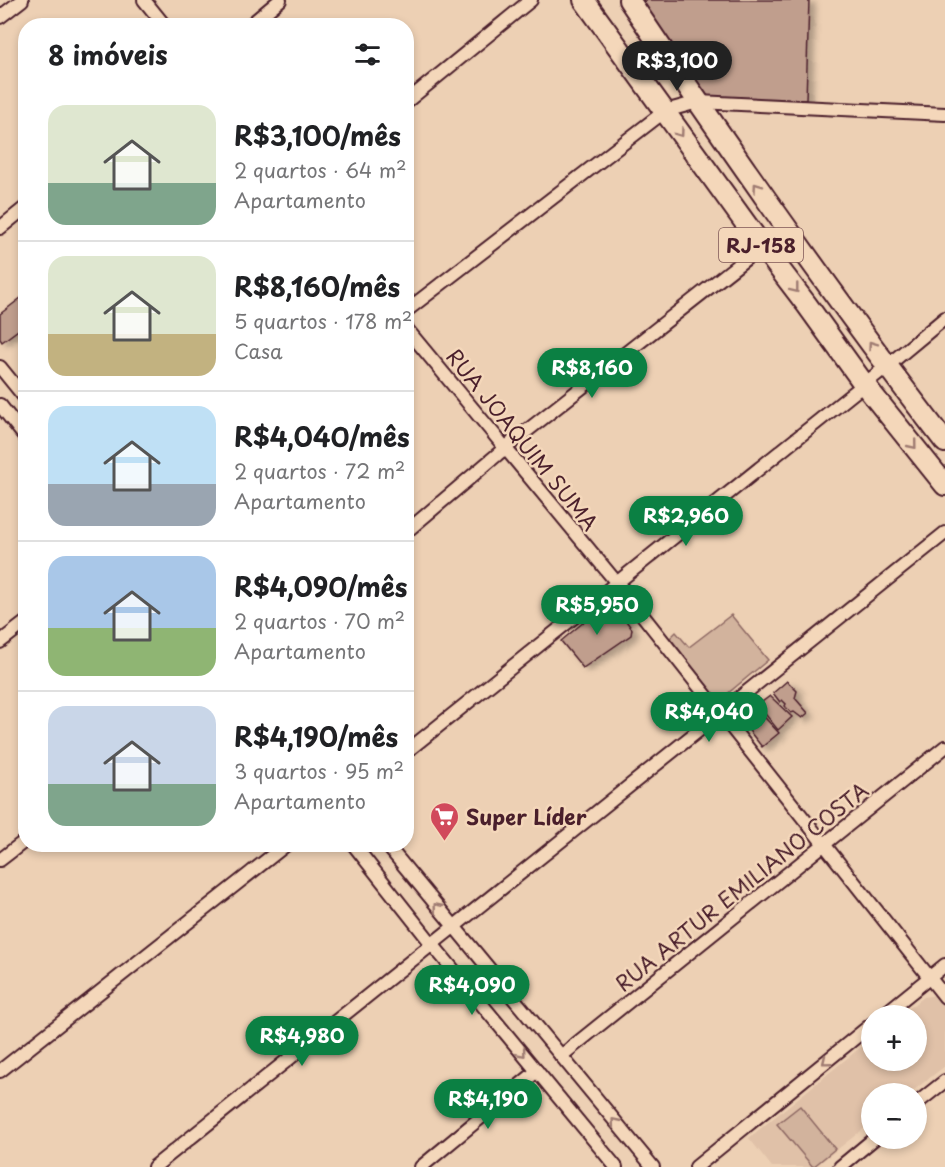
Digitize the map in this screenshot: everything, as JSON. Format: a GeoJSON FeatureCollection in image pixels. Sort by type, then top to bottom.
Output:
{"type":"FeatureCollection","features":[{"type":"Feature","properties":{"kind":"main road","name":"RJ-158"},"geometry":{"type":"LineString","coordinates":[[584,0],[864,384],[945,485]]}},
{"type":"Feature","properties":{"kind":"main road","name":"RJ-158"},"geometry":{"type":"LineString","coordinates":[[629,0],[756,185],[945,442]]}},
{"type":"Feature","properties":{"kind":"street"},"geometry":{"type":"LineString","coordinates":[[0,17],[22,0]]}},
{"type":"Feature","properties":{"kind":"street"},"geometry":{"type":"LineString","coordinates":[[144,0],[159,18]]}},
{"type":"Feature","properties":{"kind":"street"},"geometry":{"type":"LineString","coordinates":[[259,18],[280,0]]}},
{"type":"Feature","properties":{"kind":"street"},"geometry":{"type":"LineString","coordinates":[[414,95],[531,0]]}},
{"type":"Feature","properties":{"kind":"street"},"geometry":{"type":"LineString","coordinates":[[414,305],[665,111],[698,102],[945,114]]}},
{"type":"Feature","properties":{"kind":"street"},"geometry":{"type":"LineString","coordinates":[[0,228],[18,213]]}},
{"type":"Feature","properties":{"kind":"street"},"geometry":{"type":"LineString","coordinates":[[414,525],[505,448],[762,246]]}},
{"type":"Feature","properties":{"kind":"street"},"geometry":{"type":"LineString","coordinates":[[414,746],[945,318]]}},
{"type":"Feature","properties":{"kind":"street","name":"RUA JOAQUIM SUMA"},"geometry":{"type":"LineString","coordinates":[[414,338],[617,583],[945,997]]}},
{"type":"Feature","properties":{"kind":"street"},"geometry":{"type":"LineString","coordinates":[[0,367],[18,389]]}},
{"type":"Feature","properties":{"kind":"street"},"geometry":{"type":"LineString","coordinates":[[0,405],[18,428]]}},
{"type":"Feature","properties":{"kind":"street"},"geometry":{"type":"LineString","coordinates":[[154,1167],[945,533]]}},
{"type":"Feature","properties":{"kind":"street"},"geometry":{"type":"LineString","coordinates":[[0,642],[18,628]]}},
{"type":"Feature","properties":{"kind":"street","name":"RUA ARTUR EMILIANO COSTA"},"geometry":{"type":"LineString","coordinates":[[561,1056],[945,747]]}},
{"type":"Feature","properties":{"kind":"street"},"geometry":{"type":"LineString","coordinates":[[0,860],[18,846]]}},
{"type":"Feature","properties":{"kind":"street"},"geometry":{"type":"LineString","coordinates":[[0,1071],[277,852]]}},
{"type":"Feature","properties":{"kind":"street"},"geometry":{"type":"LineString","coordinates":[[359,852],[616,1167]]}},
{"type":"Feature","properties":{"kind":"street"},"geometry":{"type":"LineString","coordinates":[[393,852],[653,1167]]}},
{"type":"Feature","properties":{"kind":"street"},"geometry":{"type":"LineString","coordinates":[[896,1005],[945,964]]}},
{"type":"Feature","properties":{"kind":"street"},"geometry":{"type":"LineString","coordinates":[[696,1167],[861,1033]]}},
{"type":"Feature","properties":{"kind":"street"},"geometry":{"type":"LineString","coordinates":[[421,1167],[537,1071]]}},
{"type":"Feature","properties":{"kind":"street"},"geometry":{"type":"LineString","coordinates":[[927,1095],[945,1081]]}},
{"type":"Feature","properties":{"kind":"street"},"geometry":{"type":"LineString","coordinates":[[840,1167],[862,1149]]}},
{"type":"Feature","properties":{"kind":"shaded area"},"geometry":{"type":"Polygon","coordinates":[[[731,615],[768,660],[727,694],[719,697],[715,696],[670,638],[676,632],[689,647],[731,615]]]}},
{"type":"Feature","properties":{"kind":"shaded area"},"geometry":{"type":"Polygon","coordinates":[[[936,995],[945,1007],[945,1066],[923,1083],[861,1083],[861,1131],[815,1167],[772,1167],[749,1138],[861,1047],[861,1071],[927,1071],[927,1005],[913,1005],[924,997],[936,995]]]}},
{"type":"Feature","properties":{"kind":"shaded area"},"geometry":{"type":"Polygon","coordinates":[[[800,1106],[835,1149],[813,1167],[777,1124],[800,1106]]]}},
{"type":"Feature","properties":{"kind":"building"},"geometry":{"type":"Polygon","coordinates":[[[642,0],[809,0],[806,100],[704,98],[642,0]]]}},
{"type":"Feature","properties":{"kind":"building"},"geometry":{"type":"Polygon","coordinates":[[[18,300],[18,330],[2,342],[0,339],[0,314],[18,300]]]}},
{"type":"Feature","properties":{"kind":"building"},"geometry":{"type":"Polygon","coordinates":[[[603,606],[609,609],[616,607],[632,629],[631,635],[583,668],[561,641],[603,606]]]}},
{"type":"Feature","properties":{"kind":"building"},"geometry":{"type":"Polygon","coordinates":[[[787,681],[797,691],[795,698],[808,713],[802,718],[794,712],[791,713],[785,706],[786,704],[782,700],[780,702],[773,693],[787,681]]]}},
{"type":"Feature","properties":{"kind":"building"},"geometry":{"type":"Polygon","coordinates":[[[770,696],[792,717],[778,730],[758,705],[770,696]]]}},
{"type":"Feature","properties":{"kind":"building"},"geometry":{"type":"Polygon","coordinates":[[[754,706],[779,733],[762,747],[739,718],[754,706]]]}},
{"type":"Feature","properties":{"kind":"place","name":"Super Líder"},"geometry":{"type":"Point","coordinates":[445,842]}}]}
